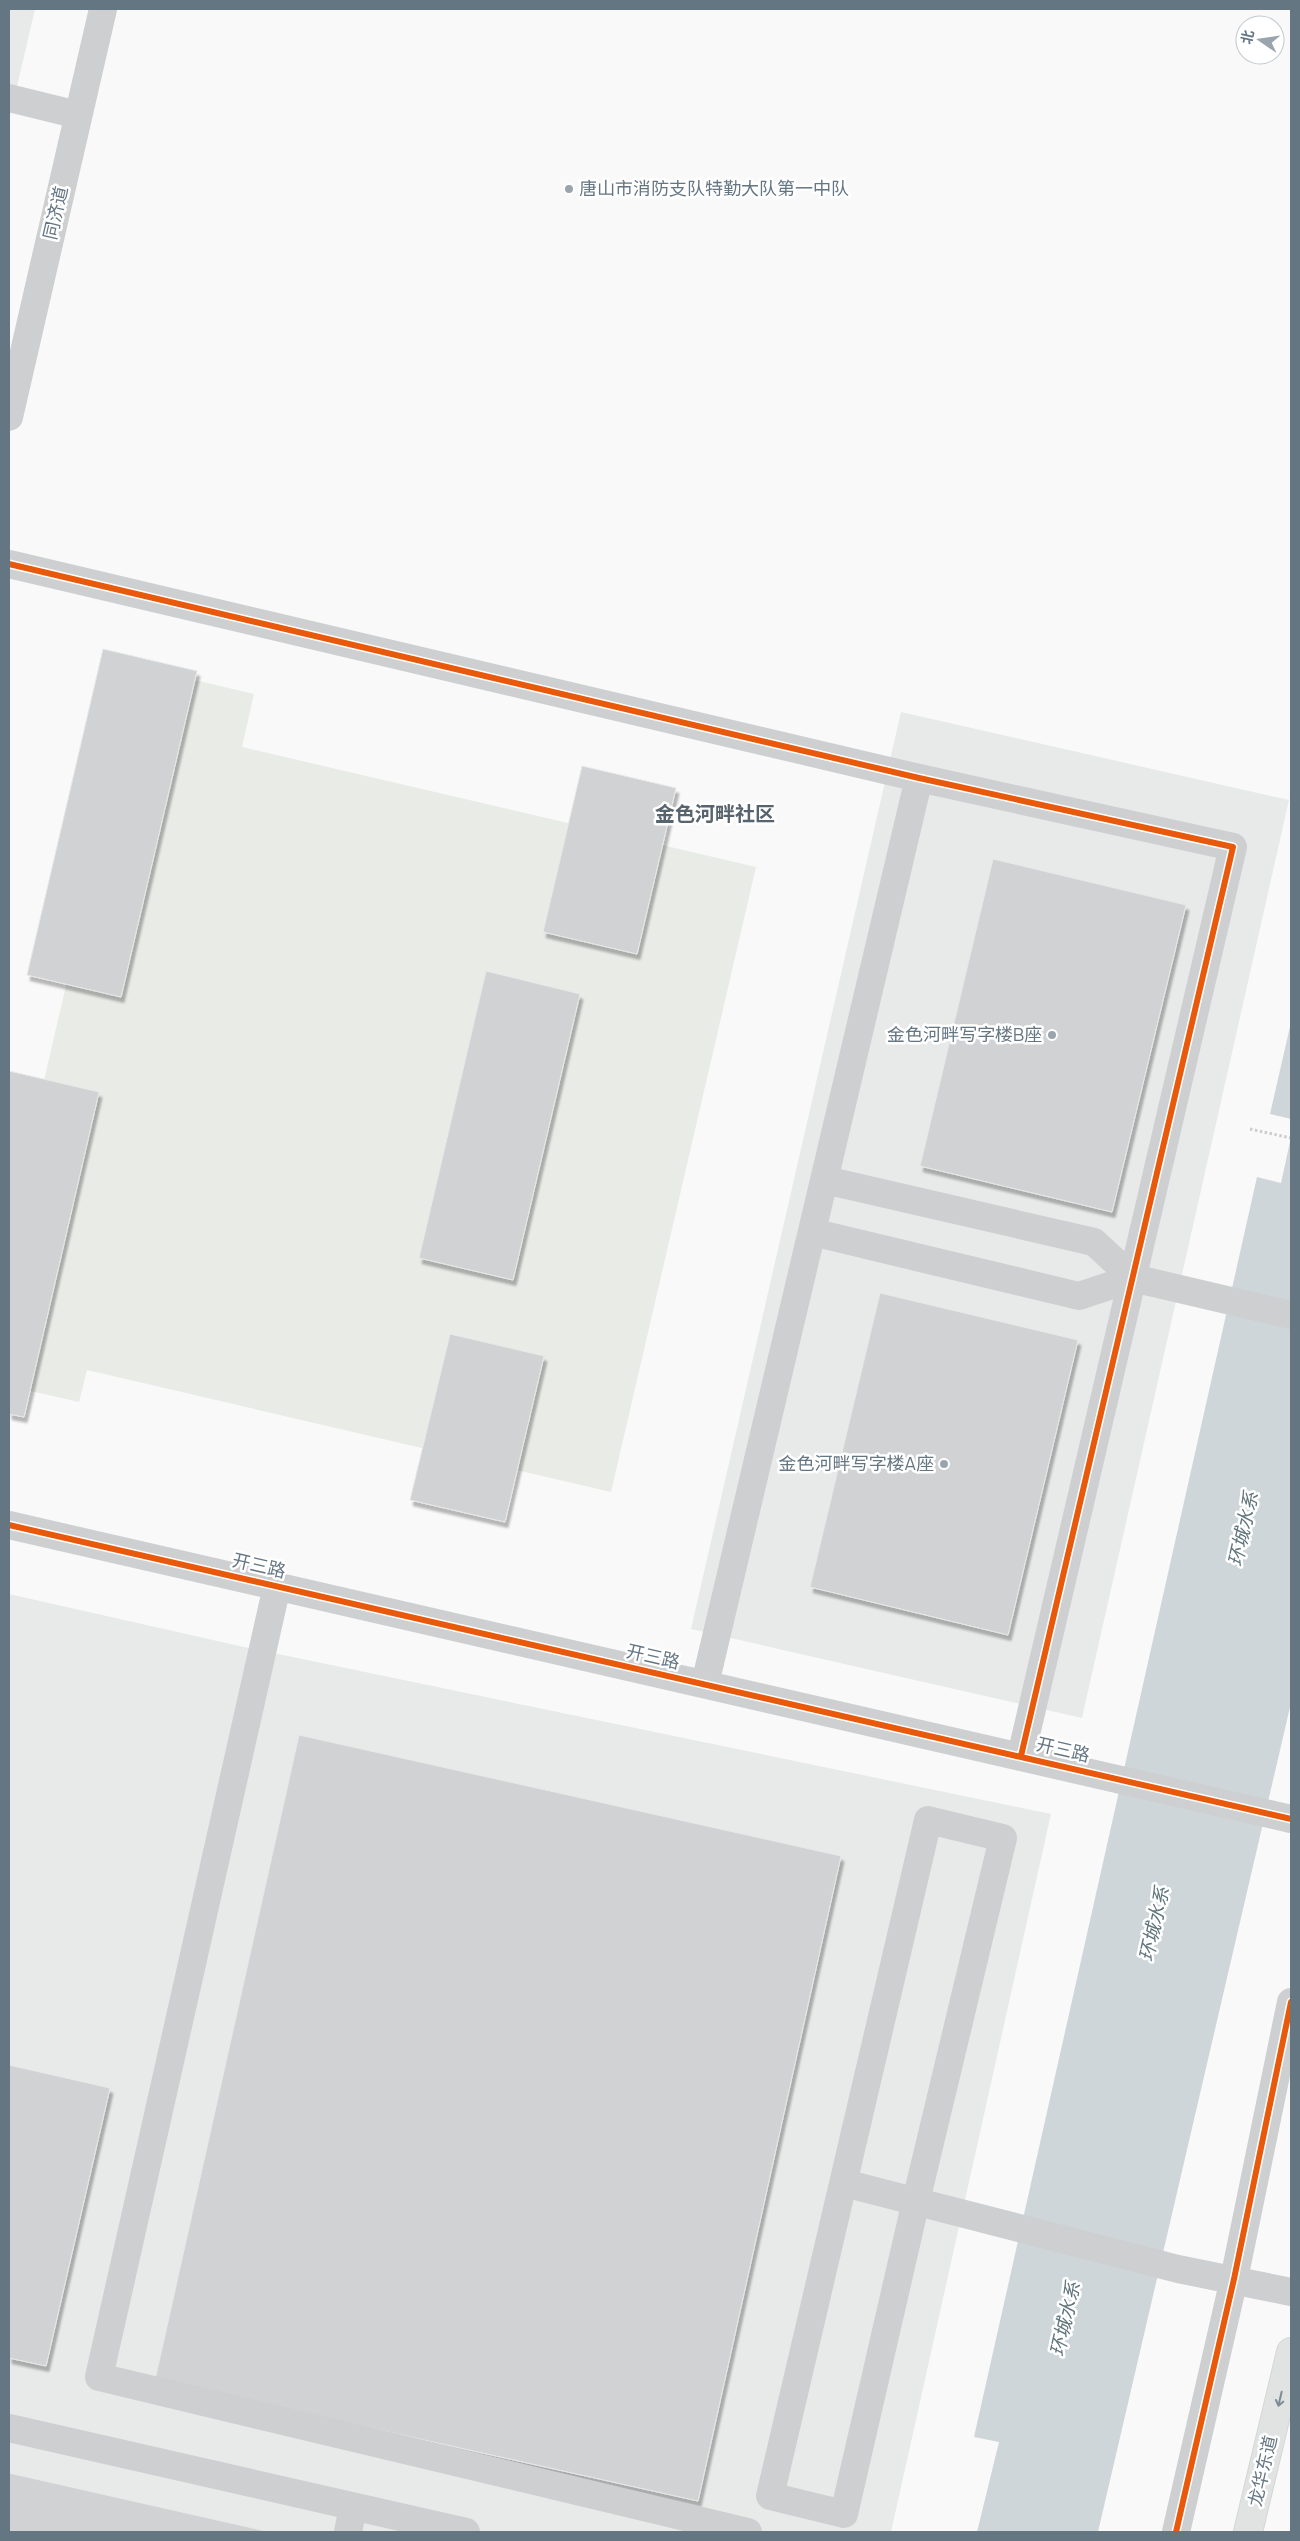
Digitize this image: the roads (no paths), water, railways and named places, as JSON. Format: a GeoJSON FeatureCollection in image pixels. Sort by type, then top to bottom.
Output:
{"type":"FeatureCollection","features":[{"type":"Feature","properties":{"kind":"main road","name":"龙华东道"},"geometry":{"type":"LineString","coordinates":[[1248,2532],[1291,2352]]}},
{"type":"Feature","properties":{"kind":"street","name":"同济道"},"geometry":{"type":"LineString","coordinates":[[9,417],[103,9]]}},
{"type":"Feature","properties":{"kind":"street"},"geometry":{"type":"LineString","coordinates":[[9,98],[78,116]]}},
{"type":"Feature","properties":{"kind":"street"},"geometry":{"type":"LineString","coordinates":[[9,564],[919,778],[1233,847],[1134,1278],[1020,1756]]}},
{"type":"Feature","properties":{"kind":"street"},"geometry":{"type":"LineString","coordinates":[[705,1684],[919,778]]}},
{"type":"Feature","properties":{"kind":"street"},"geometry":{"type":"LineString","coordinates":[[825,1180],[1094,1242],[1134,1278],[1178,1290],[1291,1315]]}},
{"type":"Feature","properties":{"kind":"street"},"geometry":{"type":"LineString","coordinates":[[812,1232],[1078,1296],[1134,1278]]}},
{"type":"Feature","properties":{"kind":"street","name":"开三路"},"geometry":{"type":"LineString","coordinates":[[9,1524],[1282,1816]]}},
{"type":"Feature","properties":{"kind":"street"},"geometry":{"type":"LineString","coordinates":[[278,1586],[99,2377],[748,2532],[770,2496],[928,1820],[1003,1838],[844,2514],[770,2496]]}},
{"type":"Feature","properties":{"kind":"street"},"geometry":{"type":"LineString","coordinates":[[1176,2532],[1234,2279],[1291,2002]]}},
{"type":"Feature","properties":{"kind":"street"},"geometry":{"type":"LineString","coordinates":[[844,2183],[962,2215],[1178,2269],[1291,2292]]}},
{"type":"Feature","properties":{"kind":"street"},"geometry":{"type":"LineString","coordinates":[[9,2428],[350,2520],[466,2532]]}},
{"type":"Feature","properties":{"kind":"water"},"geometry":{"type":"Polygon","coordinates":[[[1291,1022],[1291,1119],[1270,1114],[1291,1022]]]}},
{"type":"Feature","properties":{"kind":"water","name":"环城水系"},"geometry":{"type":"Polygon","coordinates":[[[1291,1137],[1291,1703],[1098,2532],[977,2532],[999,2442],[974,2437],[1257,1177],[1281,1183],[1291,1137]]]}},
{"type":"Feature","properties":{"kind":"place","name":"唐山市消防支队特勤大队第一中队"},"geometry":{"type":"Point","coordinates":[569,189]}},
{"type":"Feature","properties":{"kind":"place","name":"金色河畔写字楼B座"},"geometry":{"type":"Point","coordinates":[1052,1035]}},
{"type":"Feature","properties":{"kind":"place","name":"金色河畔写字楼A座"},"geometry":{"type":"Point","coordinates":[944,1464]}},
{"type":"Feature","properties":{"kind":"district","name":"金色河畔社区"},"geometry":{"type":"Point","coordinates":[715,814]}}]}
